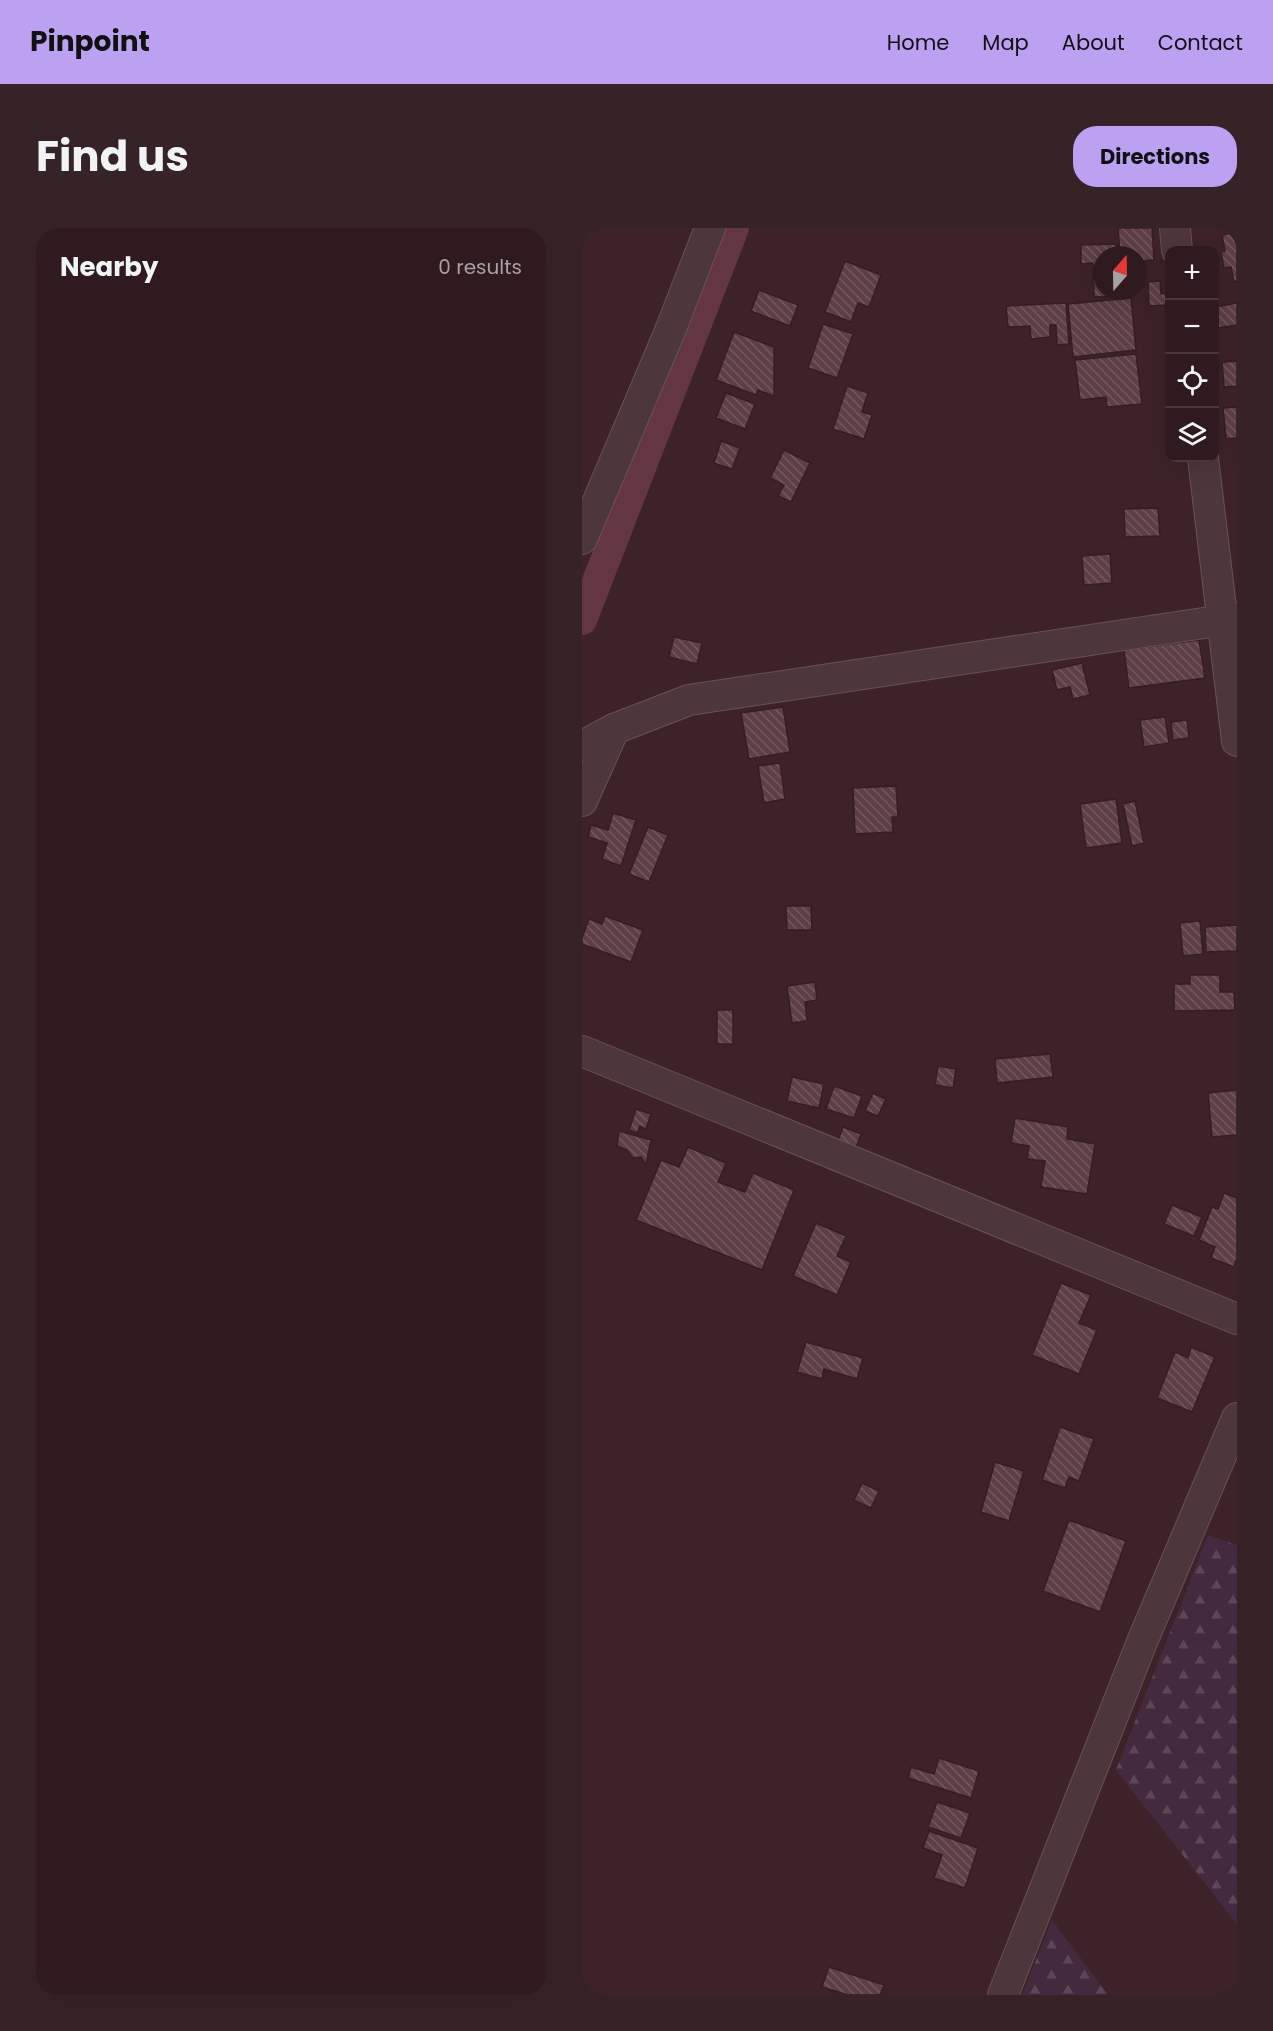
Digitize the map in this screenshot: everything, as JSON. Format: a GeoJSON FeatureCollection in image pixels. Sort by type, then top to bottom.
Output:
{"type":"FeatureCollection","features":[{"type":"Feature","properties":{"kind":"street"},"geometry":{"type":"LineString","coordinates":[[582,539],[670,331],[710,228]]}},
{"type":"Feature","properties":{"kind":"street"},"geometry":{"type":"LineString","coordinates":[[1175,228],[1177,246]]}},
{"type":"Feature","properties":{"kind":"street"},"geometry":{"type":"LineString","coordinates":[[1204,462],[1230,619],[1237,741]]}},
{"type":"Feature","properties":{"kind":"street"},"geometry":{"type":"LineString","coordinates":[[582,746],[614,729],[689,700],[1230,619]]}},
{"type":"Feature","properties":{"kind":"street"},"geometry":{"type":"LineString","coordinates":[[582,801],[614,729]]}},
{"type":"Feature","properties":{"kind":"street"},"geometry":{"type":"LineString","coordinates":[[582,1051],[1237,1319]]}},
{"type":"Feature","properties":{"kind":"street"},"geometry":{"type":"LineString","coordinates":[[1003,1995],[1142,1642],[1237,1418]]}},
{"type":"Feature","properties":{"kind":"green space"},"geometry":{"type":"Polygon","coordinates":[[[1208,1535],[1237,1545],[1237,1924],[1116,1770],[1208,1535]]]}},
{"type":"Feature","properties":{"kind":"green space"},"geometry":{"type":"Polygon","coordinates":[[[1052,1920],[1108,1995],[1022,1995],[1052,1920]]]}},
{"type":"Feature","properties":{"kind":"building"},"geometry":{"type":"Polygon","coordinates":[[[1118,228],[1152,228],[1154,260],[1147,260],[1147,246],[1119,246],[1118,228]]]}},
{"type":"Feature","properties":{"kind":"building"},"geometry":{"type":"Polygon","coordinates":[[[1237,232],[1237,281],[1234,282],[1231,267],[1224,268],[1221,252],[1225,251],[1222,235],[1237,232]]]}},
{"type":"Feature","properties":{"kind":"building"},"geometry":{"type":"Polygon","coordinates":[[[1116,244],[1116,246],[1093,246],[1093,263],[1081,264],[1081,245],[1116,244]]]}},
{"type":"Feature","properties":{"kind":"building"},"geometry":{"type":"Polygon","coordinates":[[[845,261],[881,275],[869,307],[858,303],[851,322],[825,312],[845,261]]]}},
{"type":"Feature","properties":{"kind":"building"},"geometry":{"type":"Polygon","coordinates":[[[1160,281],[1161,294],[1165,294],[1165,305],[1149,306],[1148,282],[1160,281]]]}},
{"type":"Feature","properties":{"kind":"building"},"geometry":{"type":"Polygon","coordinates":[[[759,290],[798,305],[790,326],[751,311],[759,290]]]}},
{"type":"Feature","properties":{"kind":"building"},"geometry":{"type":"Polygon","coordinates":[[[1131,300],[1136,350],[1073,357],[1068,304],[1131,300]]]}},
{"type":"Feature","properties":{"kind":"building"},"geometry":{"type":"Polygon","coordinates":[[[1066,303],[1069,344],[1057,345],[1056,325],[1050,325],[1050,337],[1031,339],[1030,326],[1008,327],[1006,306],[1066,303]]]}},
{"type":"Feature","properties":{"kind":"building"},"geometry":{"type":"Polygon","coordinates":[[[1237,303],[1237,325],[1219,328],[1219,306],[1237,303]]]}},
{"type":"Feature","properties":{"kind":"building"},"geometry":{"type":"Polygon","coordinates":[[[823,324],[853,334],[837,378],[808,368],[823,324]]]}},
{"type":"Feature","properties":{"kind":"building"},"geometry":{"type":"Polygon","coordinates":[[[734,332],[774,347],[774,396],[758,390],[756,395],[716,380],[734,332]]]}},
{"type":"Feature","properties":{"kind":"building"},"geometry":{"type":"Polygon","coordinates":[[[1136,354],[1142,404],[1107,407],[1106,397],[1080,400],[1075,360],[1136,354]]]}},
{"type":"Feature","properties":{"kind":"building"},"geometry":{"type":"Polygon","coordinates":[[[1237,361],[1237,386],[1224,387],[1222,362],[1237,361]]]}},
{"type":"Feature","properties":{"kind":"building"},"geometry":{"type":"Polygon","coordinates":[[[847,386],[868,393],[862,412],[872,415],[864,439],[833,429],[847,386]]]}},
{"type":"Feature","properties":{"kind":"building"},"geometry":{"type":"Polygon","coordinates":[[[726,393],[755,404],[745,429],[716,418],[726,393]]]}},
{"type":"Feature","properties":{"kind":"building"},"geometry":{"type":"Polygon","coordinates":[[[1237,407],[1237,438],[1226,439],[1223,408],[1237,407]]]}},
{"type":"Feature","properties":{"kind":"building"},"geometry":{"type":"Polygon","coordinates":[[[721,441],[740,448],[732,469],[714,463],[721,441]]]}},
{"type":"Feature","properties":{"kind":"building"},"geometry":{"type":"Polygon","coordinates":[[[784,450],[810,463],[791,502],[778,496],[784,485],[770,478],[784,450]]]}},
{"type":"Feature","properties":{"kind":"building"},"geometry":{"type":"Polygon","coordinates":[[[1158,508],[1160,536],[1125,537],[1124,509],[1158,508]]]}},
{"type":"Feature","properties":{"kind":"building"},"geometry":{"type":"Polygon","coordinates":[[[1110,554],[1112,583],[1084,585],[1082,556],[1110,554]]]}},
{"type":"Feature","properties":{"kind":"building"},"geometry":{"type":"Polygon","coordinates":[[[674,637],[702,643],[697,664],[669,657],[674,637]]]}},
{"type":"Feature","properties":{"kind":"building"},"geometry":{"type":"Polygon","coordinates":[[[1199,640],[1205,678],[1129,688],[1124,650],[1199,640]]]}},
{"type":"Feature","properties":{"kind":"building"},"geometry":{"type":"Polygon","coordinates":[[[1082,663],[1090,695],[1073,699],[1070,687],[1057,690],[1052,670],[1082,663]]]}},
{"type":"Feature","properties":{"kind":"building"},"geometry":{"type":"Polygon","coordinates":[[[783,707],[790,752],[749,759],[741,713],[783,707]]]}},
{"type":"Feature","properties":{"kind":"building"},"geometry":{"type":"Polygon","coordinates":[[[1165,717],[1169,743],[1144,747],[1140,720],[1165,717]]]}},
{"type":"Feature","properties":{"kind":"building"},"geometry":{"type":"Polygon","coordinates":[[[1187,720],[1189,738],[1173,740],[1171,722],[1187,720]]]}},
{"type":"Feature","properties":{"kind":"building"},"geometry":{"type":"Polygon","coordinates":[[[780,763],[785,799],[764,803],[758,766],[780,763]]]}},
{"type":"Feature","properties":{"kind":"building"},"geometry":{"type":"Polygon","coordinates":[[[896,786],[898,817],[892,817],[893,832],[855,834],[853,788],[896,786]]]}},
{"type":"Feature","properties":{"kind":"building"},"geometry":{"type":"Polygon","coordinates":[[[1116,799],[1122,843],[1086,848],[1080,804],[1116,799]]]}},
{"type":"Feature","properties":{"kind":"building"},"geometry":{"type":"Polygon","coordinates":[[[1135,801],[1144,843],[1132,846],[1123,804],[1135,801]]]}},
{"type":"Feature","properties":{"kind":"building"},"geometry":{"type":"Polygon","coordinates":[[[613,813],[636,820],[621,866],[602,859],[607,843],[588,837],[591,825],[608,830],[613,813]]]}},
{"type":"Feature","properties":{"kind":"building"},"geometry":{"type":"Polygon","coordinates":[[[648,827],[668,835],[649,882],[629,874],[648,827]]]}},
{"type":"Feature","properties":{"kind":"building"},"geometry":{"type":"Polygon","coordinates":[[[786,906],[811,906],[812,930],[787,930],[786,906]]]}},
{"type":"Feature","properties":{"kind":"building"},"geometry":{"type":"Polygon","coordinates":[[[605,916],[643,930],[631,962],[582,944],[589,919],[602,924],[605,916]]]}},
{"type":"Feature","properties":{"kind":"building"},"geometry":{"type":"Polygon","coordinates":[[[1200,921],[1203,954],[1183,956],[1180,923],[1200,921]]]}},
{"type":"Feature","properties":{"kind":"building"},"geometry":{"type":"Polygon","coordinates":[[[1237,925],[1237,951],[1206,952],[1205,927],[1237,925]]]}},
{"type":"Feature","properties":{"kind":"building"},"geometry":{"type":"Polygon","coordinates":[[[1190,975],[1220,975],[1220,992],[1234,992],[1235,1010],[1174,1011],[1174,984],[1190,984],[1190,975]]]}},
{"type":"Feature","properties":{"kind":"building"},"geometry":{"type":"Polygon","coordinates":[[[815,982],[817,1000],[805,1002],[807,1021],[792,1023],[787,986],[815,982]]]}},
{"type":"Feature","properties":{"kind":"building"},"geometry":{"type":"Polygon","coordinates":[[[717,1010],[733,1010],[733,1044],[717,1044],[717,1010]]]}},
{"type":"Feature","properties":{"kind":"building"},"geometry":{"type":"Polygon","coordinates":[[[1050,1054],[1053,1077],[997,1083],[995,1059],[1050,1054]]]}},
{"type":"Feature","properties":{"kind":"building"},"geometry":{"type":"Polygon","coordinates":[[[938,1066],[956,1069],[953,1088],[935,1085],[938,1066]]]}},
{"type":"Feature","properties":{"kind":"building"},"geometry":{"type":"Polygon","coordinates":[[[792,1077],[824,1084],[819,1108],[787,1101],[792,1077]]]}},
{"type":"Feature","properties":{"kind":"building"},"geometry":{"type":"Polygon","coordinates":[[[834,1086],[862,1096],[854,1118],[826,1109],[834,1086]]]}},
{"type":"Feature","properties":{"kind":"building"},"geometry":{"type":"Polygon","coordinates":[[[1237,1090],[1237,1135],[1212,1137],[1208,1093],[1237,1090]]]}},
{"type":"Feature","properties":{"kind":"building"},"geometry":{"type":"Polygon","coordinates":[[[873,1093],[886,1099],[878,1116],[865,1111],[873,1093]]]}},
{"type":"Feature","properties":{"kind":"building"},"geometry":{"type":"Polygon","coordinates":[[[636,1109],[651,1114],[646,1129],[640,1126],[637,1133],[629,1130],[636,1109]]]}},
{"type":"Feature","properties":{"kind":"building"},"geometry":{"type":"Polygon","coordinates":[[[1015,1118],[1068,1127],[1067,1139],[1095,1144],[1087,1194],[1041,1187],[1045,1161],[1027,1159],[1029,1146],[1011,1143],[1015,1118]]]}},
{"type":"Feature","properties":{"kind":"building"},"geometry":{"type":"Polygon","coordinates":[[[843,1127],[861,1134],[854,1153],[836,1146],[843,1127]]]}},
{"type":"Feature","properties":{"kind":"building"},"geometry":{"type":"Polygon","coordinates":[[[619,1131],[651,1140],[646,1165],[641,1157],[633,1158],[627,1150],[617,1146],[619,1131]]]}},
{"type":"Feature","properties":{"kind":"building"},"geometry":{"type":"Polygon","coordinates":[[[688,1147],[726,1163],[718,1182],[745,1192],[753,1173],[794,1190],[762,1270],[636,1220],[661,1160],[679,1167],[688,1147]]]}},
{"type":"Feature","properties":{"kind":"building"},"geometry":{"type":"Polygon","coordinates":[[[1224,1193],[1237,1198],[1237,1258],[1234,1267],[1211,1258],[1215,1247],[1199,1240],[1212,1207],[1218,1209],[1224,1193]]]}},
{"type":"Feature","properties":{"kind":"building"},"geometry":{"type":"Polygon","coordinates":[[[1172,1205],[1202,1217],[1194,1236],[1164,1224],[1172,1205]]]}},
{"type":"Feature","properties":{"kind":"building"},"geometry":{"type":"Polygon","coordinates":[[[816,1223],[846,1236],[837,1256],[851,1262],[837,1295],[793,1276],[816,1223]]]}},
{"type":"Feature","properties":{"kind":"building"},"geometry":{"type":"Polygon","coordinates":[[[1061,1283],[1091,1295],[1079,1323],[1097,1330],[1079,1374],[1032,1355],[1061,1283]]]}},
{"type":"Feature","properties":{"kind":"building"},"geometry":{"type":"Polygon","coordinates":[[[806,1342],[863,1358],[857,1379],[824,1369],[822,1379],[797,1372],[806,1342]]]}},
{"type":"Feature","properties":{"kind":"building"},"geometry":{"type":"Polygon","coordinates":[[[1191,1347],[1215,1357],[1192,1412],[1157,1398],[1175,1352],[1188,1358],[1191,1347]]]}},
{"type":"Feature","properties":{"kind":"building"},"geometry":{"type":"Polygon","coordinates":[[[1060,1427],[1094,1439],[1079,1481],[1069,1477],[1065,1488],[1042,1480],[1060,1427]]]}},
{"type":"Feature","properties":{"kind":"building"},"geometry":{"type":"Polygon","coordinates":[[[995,1462],[1024,1471],[1009,1521],[981,1512],[995,1462]]]}},
{"type":"Feature","properties":{"kind":"building"},"geometry":{"type":"Polygon","coordinates":[[[862,1483],[879,1491],[871,1508],[854,1500],[862,1483]]]}},
{"type":"Feature","properties":{"kind":"building"},"geometry":{"type":"Polygon","coordinates":[[[1069,1520],[1126,1541],[1100,1612],[1043,1591],[1069,1520]]]}},
{"type":"Feature","properties":{"kind":"building"},"geometry":{"type":"Polygon","coordinates":[[[939,1758],[979,1771],[971,1798],[908,1778],[911,1767],[934,1774],[939,1758]]]}},
{"type":"Feature","properties":{"kind":"building"},"geometry":{"type":"Polygon","coordinates":[[[937,1802],[970,1813],[961,1838],[928,1827],[937,1802]]]}},
{"type":"Feature","properties":{"kind":"building"},"geometry":{"type":"Polygon","coordinates":[[[929,1831],[978,1848],[965,1888],[934,1878],[942,1855],[923,1848],[929,1831]]]}},
{"type":"Feature","properties":{"kind":"building"},"geometry":{"type":"Polygon","coordinates":[[[829,1967],[884,1985],[880,1995],[848,1995],[822,1987],[829,1967]]]}},
{"type":"Feature","properties":{"kind":"waterway"},"geometry":{"type":"LineString","coordinates":[[582,620],[734,228]]}}]}
